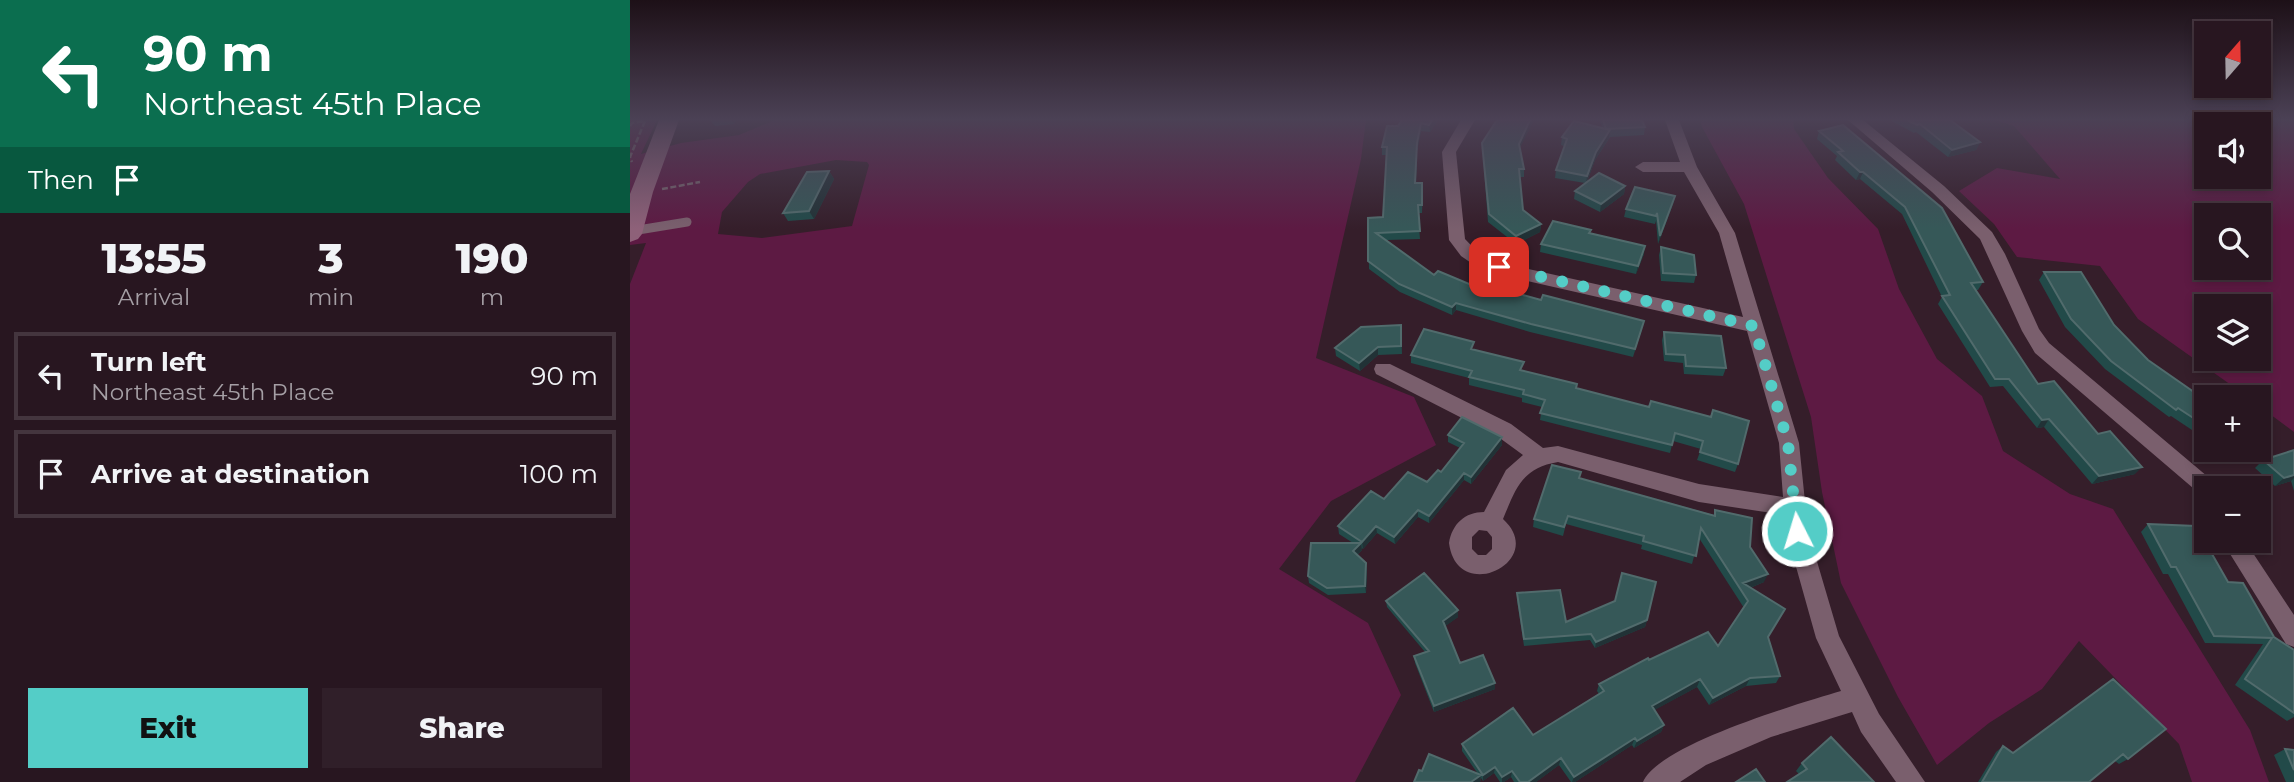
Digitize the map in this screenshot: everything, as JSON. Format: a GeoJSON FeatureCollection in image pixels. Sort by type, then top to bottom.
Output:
{"type":"FeatureCollection","features":[{"type":"Feature","properties":{"kind":"main road"},"geometry":{"type":"LineString","coordinates":[[631,232],[655,156]]}},
{"type":"Feature","properties":{"kind":"street"},"geometry":{"type":"LineString","coordinates":[[1449,156],[1457,240],[1466,252],[1483,263],[1754,326]]}},
{"type":"Feature","properties":{"kind":"street"},"geometry":{"type":"LineString","coordinates":[[1685,156],[1727,233],[1788,443],[1797,531],[1828,638],[1870,723],[1912,782]]}},
{"type":"Feature","properties":{"kind":"street"},"geometry":{"type":"LineString","coordinates":[[1899,156],[1938,189],[1986,236],[1997,254],[2031,331],[2042,348],[2194,477]]}},
{"type":"Feature","properties":{"kind":"street"},"geometry":{"type":"LineString","coordinates":[[1643,167],[1689,167]]}},
{"type":"Feature","properties":{"kind":"street"},"geometry":{"type":"LineString","coordinates":[[1382,369],[1504,430],[1539,456]]}},
{"type":"Feature","properties":{"kind":"street"},"geometry":{"type":"LineString","coordinates":[[1490,523],[1521,465],[1539,456],[1558,454],[1699,493],[1795,507]]}},
{"type":"Feature","properties":{"kind":"street"},"geometry":{"type":"LineString","coordinates":[[2241,553],[2294,636]]}},
{"type":"Feature","properties":{"kind":"street"},"geometry":{"type":"LineString","coordinates":[[1656,782],[1697,756],[1769,725],[1858,698]]}},
{"type":"Feature","properties":{"kind":"lane"},"geometry":{"type":"LineString","coordinates":[[631,232],[687,222]]}},
{"type":"Feature","properties":{"kind":"path"},"geometry":{"type":"LineString","coordinates":[[630,157],[634,166]]}},
{"type":"Feature","properties":{"kind":"path"},"geometry":{"type":"LineString","coordinates":[[673,187],[700,182]]}},
{"type":"Feature","properties":{"kind":"shaded area"},"geometry":{"type":"Polygon","coordinates":[[[630,156],[1361,156],[1316,358],[1414,397],[1436,445],[1331,501],[1279,569],[1368,623],[1401,695],[1355,782],[630,782],[630,284],[646,243],[630,245],[630,156]],[[836,160],[760,174],[748,182],[722,212],[718,234],[762,238],[852,226],[869,165],[867,162],[836,160]]]}},
{"type":"Feature","properties":{"kind":"shaded area"},"geometry":{"type":"Polygon","coordinates":[[[1718,156],[1813,156],[1828,178],[1878,229],[1899,289],[1937,359],[1982,396],[2003,451],[2070,494],[2113,509],[2250,730],[2269,782],[2192,782],[2179,744],[2079,641],[2042,689],[1989,723],[1937,765],[1898,697],[1841,583],[1822,492],[1811,417],[1744,204],[1718,156]]]}},
{"type":"Feature","properties":{"kind":"shaded area"},"geometry":{"type":"Polygon","coordinates":[[[2040,156],[2194,156],[2194,189],[2271,189],[2271,156],[2294,156],[2294,432],[2271,415],[2271,385],[2231,385],[2211,371],[2271,371],[2271,294],[2194,294],[2194,359],[2138,319],[2100,266],[2017,257],[1994,224],[1959,191],[1997,168],[2060,179],[2040,156]]]}},
{"type":"Feature","properties":{"kind":"building"},"geometry":{"type":"Polygon","coordinates":[[[1386,156],[1416,156],[1415,183],[1422,183],[1422,205],[1418,205],[1420,231],[1376,233],[1434,275],[1438,271],[1481,289],[1483,284],[1541,300],[1543,295],[1644,321],[1635,349],[1456,303],[1452,307],[1399,284],[1368,261],[1368,218],[1383,217],[1386,156]]]}},
{"type":"Feature","properties":{"kind":"building"},"geometry":{"type":"Polygon","coordinates":[[[1483,156],[1521,156],[1524,169],[1519,169],[1523,210],[1541,224],[1516,236],[1489,214],[1483,156]]]}},
{"type":"Feature","properties":{"kind":"building"},"geometry":{"type":"Polygon","coordinates":[[[1561,156],[1594,156],[1587,176],[1556,170],[1561,156]]]}},
{"type":"Feature","properties":{"kind":"building"},"geometry":{"type":"Polygon","coordinates":[[[1843,156],[1881,156],[1942,208],[1983,282],[1971,283],[2038,384],[2054,381],[2098,434],[2110,431],[2142,467],[2099,476],[2049,419],[2042,420],[2009,379],[1995,379],[1942,296],[1950,295],[1905,207],[1843,156]]]}},
{"type":"Feature","properties":{"kind":"building"},"geometry":{"type":"Polygon","coordinates":[[[829,171],[809,211],[783,213],[807,172],[829,171]]]}},
{"type":"Feature","properties":{"kind":"building"},"geometry":{"type":"Polygon","coordinates":[[[1599,173],[1625,186],[1601,204],[1575,191],[1599,173]]]}},
{"type":"Feature","properties":{"kind":"building"},"geometry":{"type":"Polygon","coordinates":[[[1635,187],[1675,196],[1660,236],[1657,213],[1656,216],[1626,209],[1635,187]]]}},
{"type":"Feature","properties":{"kind":"building"},"geometry":{"type":"Polygon","coordinates":[[[1553,221],[1591,230],[1589,233],[1645,246],[1638,266],[1541,244],[1553,221]]]}},
{"type":"Feature","properties":{"kind":"building"},"geometry":{"type":"Polygon","coordinates":[[[1661,247],[1694,255],[1696,275],[1663,273],[1661,247]]]}},
{"type":"Feature","properties":{"kind":"building"},"geometry":{"type":"Polygon","coordinates":[[[2044,272],[2081,272],[2114,325],[2148,360],[2194,392],[2194,418],[2178,408],[2176,410],[2111,361],[2071,319],[2044,272]]]}},
{"type":"Feature","properties":{"kind":"building"},"geometry":{"type":"Polygon","coordinates":[[[1401,325],[1401,346],[1378,347],[1359,363],[1335,348],[1361,327],[1401,325]]]}},
{"type":"Feature","properties":{"kind":"building"},"geometry":{"type":"Polygon","coordinates":[[[1424,329],[1474,342],[1471,349],[1524,362],[1520,370],[1577,384],[1576,388],[1649,407],[1651,401],[1711,417],[1713,410],[1749,421],[1738,464],[1700,452],[1703,441],[1675,433],[1672,445],[1540,413],[1545,400],[1523,394],[1524,390],[1469,377],[1472,371],[1411,355],[1424,329]]]}},
{"type":"Feature","properties":{"kind":"building"},"geometry":{"type":"Polygon","coordinates":[[[1664,332],[1721,336],[1726,368],[1686,366],[1685,355],[1666,354],[1664,332]]]}},
{"type":"Feature","properties":{"kind":"building"},"geometry":{"type":"Polygon","coordinates":[[[1462,417],[1502,437],[1471,477],[1464,473],[1429,516],[1418,510],[1394,537],[1376,526],[1362,542],[1338,526],[1371,491],[1384,499],[1408,472],[1427,482],[1438,470],[1441,472],[1464,443],[1448,435],[1462,417]]]}},
{"type":"Feature","properties":{"kind":"building"},"geometry":{"type":"Polygon","coordinates":[[[2294,450],[2294,475],[2284,478],[2265,462],[2271,462],[2271,457],[2294,450]]]}},
{"type":"Feature","properties":{"kind":"building"},"geometry":{"type":"Polygon","coordinates":[[[1552,465],[1581,472],[1579,478],[1715,516],[1715,510],[1752,518],[1750,547],[1768,574],[1743,583],[1785,609],[1768,637],[1780,676],[1750,678],[1713,698],[1700,679],[1652,706],[1664,725],[1637,741],[1635,738],[1574,777],[1561,758],[1528,782],[1520,782],[1512,771],[1502,777],[1495,767],[1483,775],[1462,744],[1513,708],[1533,735],[1604,691],[1599,684],[1648,658],[1649,660],[1708,632],[1718,646],[1748,601],[1701,528],[1696,556],[1643,541],[1644,536],[1568,516],[1564,527],[1534,519],[1552,465]]]}},
{"type":"Feature","properties":{"kind":"building"},"geometry":{"type":"Polygon","coordinates":[[[2148,524],[2194,526],[2194,553],[2211,553],[2228,582],[2243,583],[2274,637],[2294,650],[2294,713],[2245,679],[2272,638],[2214,636],[2176,567],[2171,567],[2148,524]]]}},
{"type":"Feature","properties":{"kind":"building"},"geometry":{"type":"Polygon","coordinates":[[[1311,543],[1361,543],[1353,551],[1366,563],[1365,586],[1327,588],[1308,576],[1311,543]]]}},
{"type":"Feature","properties":{"kind":"building"},"geometry":{"type":"Polygon","coordinates":[[[1424,573],[1458,610],[1443,621],[1460,663],[1483,655],[1495,683],[1434,706],[1414,656],[1429,651],[1386,601],[1424,573]]]}},
{"type":"Feature","properties":{"kind":"building"},"geometry":{"type":"Polygon","coordinates":[[[1622,573],[1656,582],[1647,620],[1596,642],[1591,634],[1524,639],[1517,593],[1560,590],[1566,622],[1615,601],[1622,573]]]}},
{"type":"Feature","properties":{"kind":"building"},"geometry":{"type":"Polygon","coordinates":[[[2113,679],[2166,729],[2128,759],[2123,754],[2089,782],[1982,782],[2003,746],[2013,753],[2113,679]]]}},
{"type":"Feature","properties":{"kind":"building"},"geometry":{"type":"Polygon","coordinates":[[[1831,737],[1874,782],[1787,782],[1807,769],[1802,763],[1831,737]]]}},
{"type":"Feature","properties":{"kind":"building"},"geometry":{"type":"Polygon","coordinates":[[[2285,749],[2294,750],[2294,770],[2285,749]]]}},
{"type":"Feature","properties":{"kind":"building"},"geometry":{"type":"Polygon","coordinates":[[[1429,754],[1481,775],[1471,782],[1414,782],[1429,754]]]}},
{"type":"Feature","properties":{"kind":"building"},"geometry":{"type":"Polygon","coordinates":[[[1756,769],[1765,782],[1736,782],[1756,769]]]}},
{"type":"Feature","properties":{"kind":"route"},"geometry":{"type":"LineString","coordinates":[[1499,267],[1754,326],[1788,443],[1797,531]]}}]}
